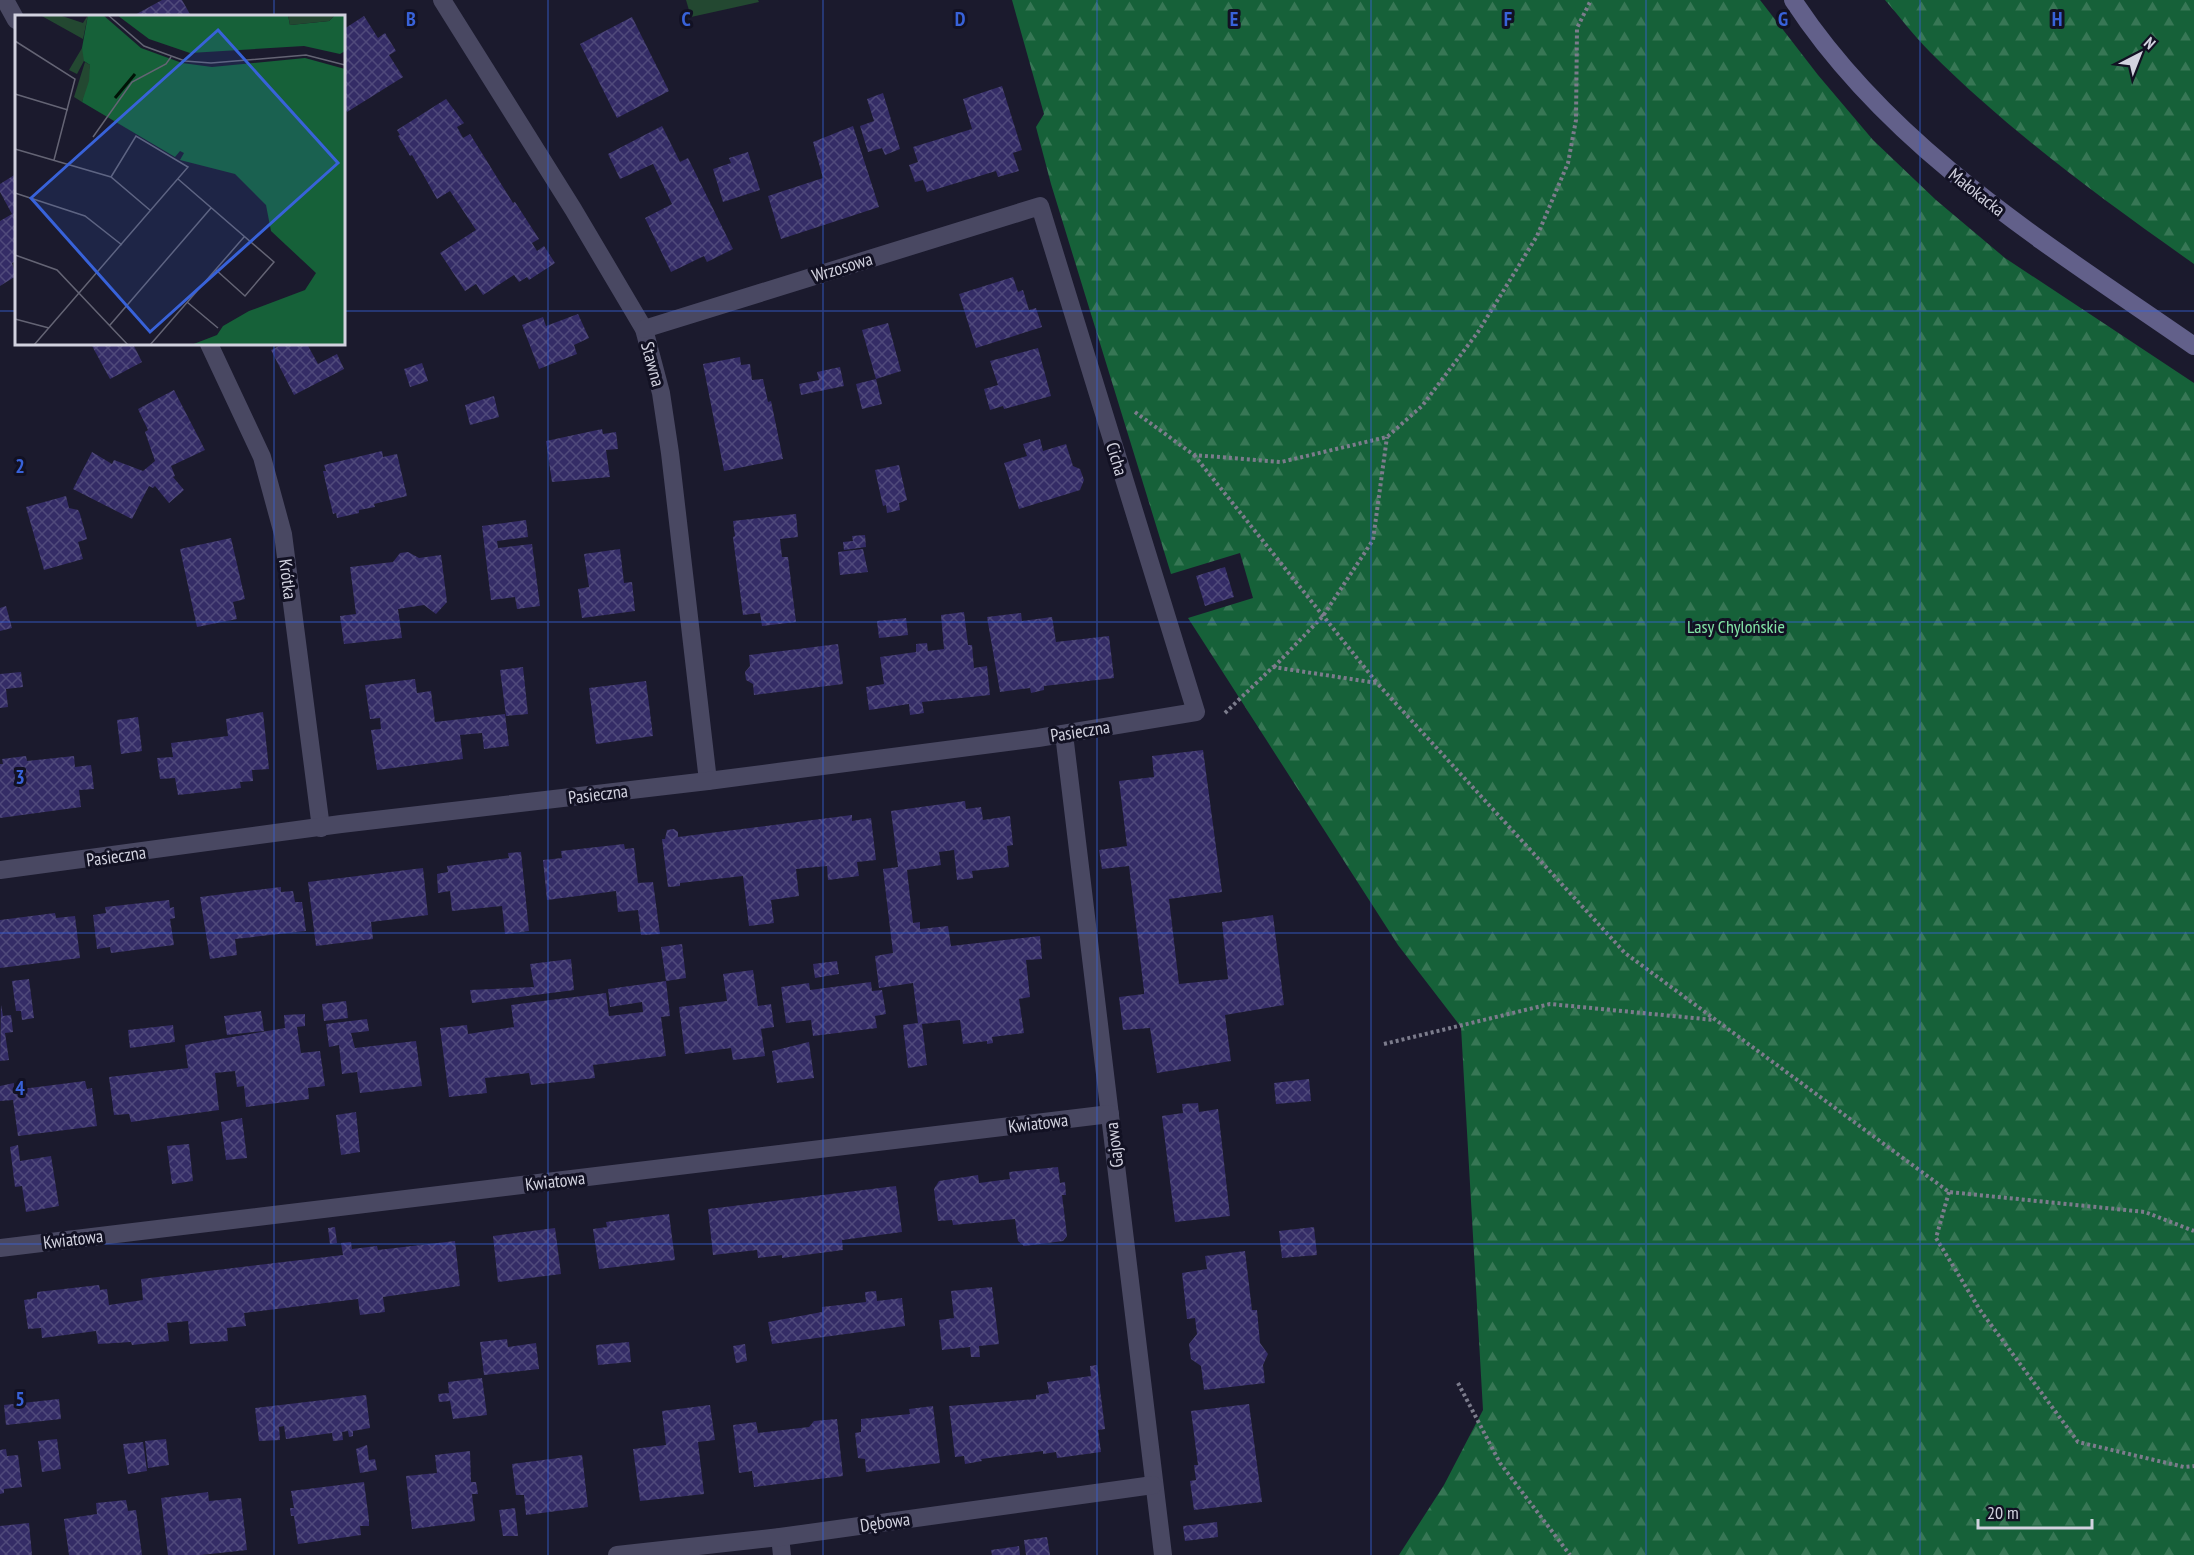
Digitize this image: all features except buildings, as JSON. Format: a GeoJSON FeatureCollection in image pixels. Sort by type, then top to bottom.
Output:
{"type":"FeatureCollection","features":[{"type":"Feature","properties":{"kind":"main road","name":"Małokacka"},"geometry":{"type":"LineString","coordinates":[[1793,0],[1844,66],[1885,111],[1953,175],[2194,346]]}},
{"type":"Feature","properties":{"kind":"street"},"geometry":{"type":"LineString","coordinates":[[4,0],[15,18]]}},
{"type":"Feature","properties":{"kind":"street","name":"Stawna"},"geometry":{"type":"LineString","coordinates":[[442,0],[573,209],[644,329],[661,393],[670,453],[708,781]]}},
{"type":"Feature","properties":{"kind":"street","name":"Wrzosowa"},"geometry":{"type":"LineString","coordinates":[[644,329],[1040,206]]}},
{"type":"Feature","properties":{"kind":"street","name":"Cicha"},"geometry":{"type":"LineString","coordinates":[[1040,206],[1196,712]]}},
{"type":"Feature","properties":{"kind":"street","name":"Krótka"},"geometry":{"type":"LineString","coordinates":[[208,345],[262,457],[283,534],[321,828]]}},
{"type":"Feature","properties":{"kind":"street","name":"Pasieczna"},"geometry":{"type":"LineString","coordinates":[[0,870],[1064,735],[1196,712]]}},
{"type":"Feature","properties":{"kind":"street","name":"Gajowa"},"geometry":{"type":"LineString","coordinates":[[1064,735],[1163,1555]]}},
{"type":"Feature","properties":{"kind":"street","name":"Kwiatowa"},"geometry":{"type":"LineString","coordinates":[[0,1248],[1110,1114]]}},
{"type":"Feature","properties":{"kind":"street","name":"Dębowa"},"geometry":{"type":"LineString","coordinates":[[617,1555],[781,1546],[1153,1485]]}},
{"type":"Feature","properties":{"kind":"path"},"geometry":{"type":"LineString","coordinates":[[1194,455],[1281,462],[1387,437],[1422,406],[1478,332],[1537,236],[1568,163],[1576,120],[1577,27],[1591,0]]}},
{"type":"Feature","properties":{"kind":"path"},"geometry":{"type":"LineString","coordinates":[[1132,410],[1194,455],[1377,683],[1625,953],[1949,1192],[2145,1212],[2194,1231]]}},
{"type":"Feature","properties":{"kind":"path"},"geometry":{"type":"LineString","coordinates":[[1222,716],[1323,616],[1373,540],[1387,437]]}},
{"type":"Feature","properties":{"kind":"path"},"geometry":{"type":"LineString","coordinates":[[1273,667],[1377,683]]}},
{"type":"Feature","properties":{"kind":"path"},"geometry":{"type":"LineString","coordinates":[[1384,1044],[1550,1004],[1717,1021]]}},
{"type":"Feature","properties":{"kind":"path"},"geometry":{"type":"LineString","coordinates":[[1949,1192],[1936,1238],[1980,1310],[2078,1442],[2184,1467],[2194,1466]]}},
{"type":"Feature","properties":{"kind":"path"},"geometry":{"type":"LineString","coordinates":[[1458,1383],[1500,1463],[1570,1555]]}},
{"type":"Feature","properties":{"kind":"green space"},"geometry":{"type":"Polygon","coordinates":[[[686,0],[758,0],[759,2],[691,17],[686,0]]]}},
{"type":"Feature","properties":{"kind":"green space","name":"Lasy Chylońskie"},"geometry":{"type":"Polygon","coordinates":[[[1012,0],[1760,0],[1818,75],[1873,140],[1936,200],[2005,258],[2194,383],[2194,1555],[1399,1555],[1444,1485],[1483,1410],[1461,1027],[1398,945],[1188,618],[1253,598],[1240,553],[1171,574],[1051,184],[1036,127],[1044,114],[1012,0]]]}},
{"type":"Feature","properties":{"kind":"green space"},"geometry":{"type":"Polygon","coordinates":[[[1885,0],[2194,0],[2194,264],[2058,164],[1992,110],[1930,52],[1885,0]]]}}]}
